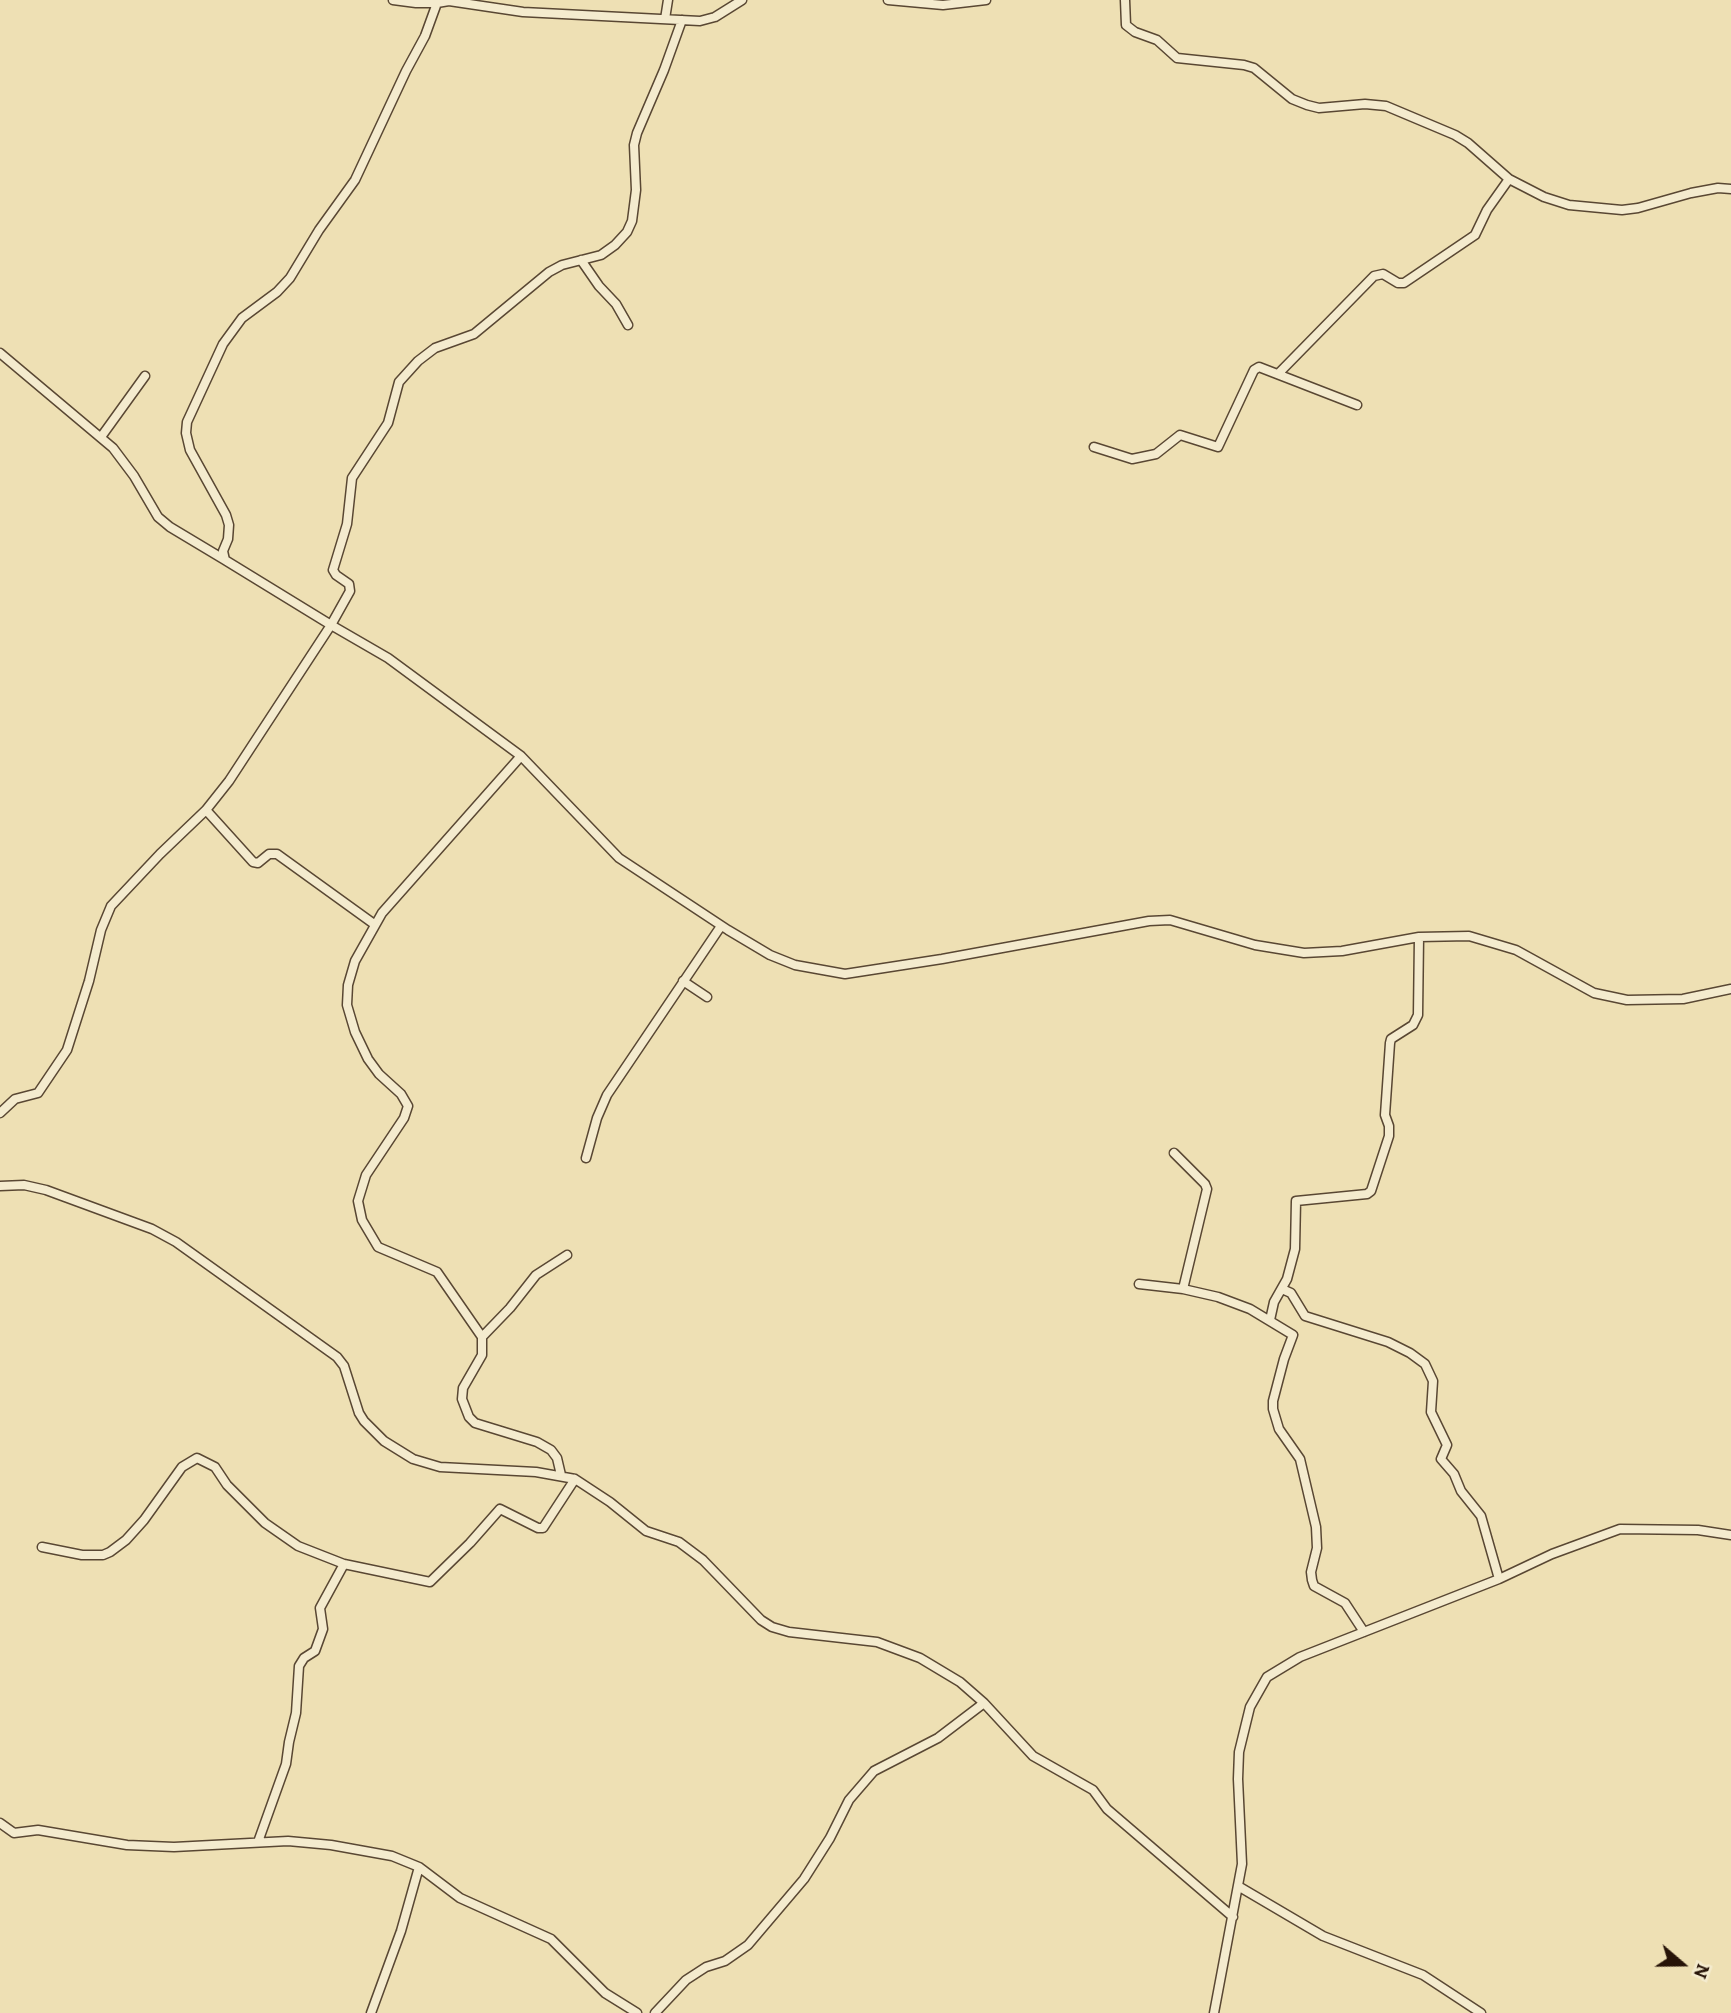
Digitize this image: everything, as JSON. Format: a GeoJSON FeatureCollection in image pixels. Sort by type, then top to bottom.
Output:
{"type":"FeatureCollection","features":[{"type":"Feature","properties":{"kind":"street"},"geometry":{"type":"LineString","coordinates":[[393,0],[416,4],[449,1],[523,12],[682,20],[709,20],[742,0]]}},
{"type":"Feature","properties":{"kind":"street"},"geometry":{"type":"LineString","coordinates":[[665,19],[668,0]]}},
{"type":"Feature","properties":{"kind":"street"},"geometry":{"type":"LineString","coordinates":[[888,0],[943,5],[986,0]]}},
{"type":"Feature","properties":{"kind":"street"},"geometry":{"type":"LineString","coordinates":[[1125,0],[1126,26],[1157,40],[1177,58],[1254,68],[1292,99],[1319,108],[1364,104],[1386,106],[1455,135],[1509,179],[1544,197],[1569,205],[1604,210],[1638,208],[1691,193],[1718,188],[1731,189]]}},
{"type":"Feature","properties":{"kind":"street"},"geometry":{"type":"LineString","coordinates":[[225,560],[223,551],[230,532],[229,525],[190,450],[186,433],[187,422],[223,344],[242,318],[277,292],[290,278],[319,230],[355,180],[425,36],[437,3]]}},
{"type":"Feature","properties":{"kind":"street"},"geometry":{"type":"LineString","coordinates":[[0,1112],[15,1099],[38,1093],[67,1050],[89,981],[101,930],[111,906],[206,810],[229,781],[331,625],[350,591],[349,584],[333,570],[347,524],[352,478],[388,423],[392,401],[401,378],[435,348],[474,334],[549,272],[562,265],[601,255],[615,246],[626,232],[632,221],[636,190],[634,145],[682,20]]}},
{"type":"Feature","properties":{"kind":"street"},"geometry":{"type":"LineString","coordinates":[[1278,374],[1374,276],[1383,274],[1404,284],[1475,235],[1487,210],[1509,179]]}},
{"type":"Feature","properties":{"kind":"street"},"geometry":{"type":"LineString","coordinates":[[581,260],[616,304],[628,325]]}},
{"type":"Feature","properties":{"kind":"street"},"geometry":{"type":"LineString","coordinates":[[0,353],[101,437],[123,459],[158,517],[177,532],[388,658],[521,756],[619,858],[721,926],[783,961],[845,974],[1162,920],[1181,922],[1255,946],[1304,953],[1342,951],[1419,937],[1469,936],[1523,954],[1594,993],[1627,1000],[1683,999],[1731,989]]}},
{"type":"Feature","properties":{"kind":"street"},"geometry":{"type":"LineString","coordinates":[[1094,447],[1132,459],[1156,454],[1180,435],[1218,447],[1254,370],[1259,367],[1357,405]]}},
{"type":"Feature","properties":{"kind":"street"},"geometry":{"type":"LineString","coordinates":[[101,437],[145,376]]}},
{"type":"Feature","properties":{"kind":"street"},"geometry":{"type":"LineString","coordinates":[[521,756],[373,924],[355,961],[348,985],[347,1004],[355,1032],[368,1059],[379,1074],[401,1094],[408,1106],[404,1118],[360,1188],[359,1210],[367,1229],[379,1247],[437,1272],[482,1337],[482,1355],[463,1388],[463,1407],[469,1417],[475,1423],[537,1442],[551,1450],[557,1458],[561,1475]]}},
{"type":"Feature","properties":{"kind":"street"},"geometry":{"type":"LineString","coordinates":[[206,810],[253,862],[258,863],[268,854],[277,854],[373,924]]}},
{"type":"Feature","properties":{"kind":"street"},"geometry":{"type":"LineString","coordinates":[[586,1158],[597,1118],[607,1095],[721,926]]}},
{"type":"Feature","properties":{"kind":"street"},"geometry":{"type":"LineString","coordinates":[[1270,1320],[1274,1302],[1287,1279],[1295,1250],[1297,1199],[1367,1194],[1371,1191],[1390,1136],[1385,1115],[1391,1039],[1413,1026],[1418,1015],[1419,937]]}},
{"type":"Feature","properties":{"kind":"street"},"geometry":{"type":"LineString","coordinates":[[683,981],[707,997]]}},
{"type":"Feature","properties":{"kind":"street"},"geometry":{"type":"LineString","coordinates":[[1174,1153],[1207,1189],[1183,1289]]}},
{"type":"Feature","properties":{"kind":"street"},"geometry":{"type":"LineString","coordinates":[[0,1186],[24,1185],[46,1189],[152,1229],[176,1242],[337,1357],[344,1366],[364,1421],[384,1441],[414,1459],[459,1469],[509,1470],[575,1479],[610,1502],[646,1531],[679,1542],[704,1560],[761,1620],[772,1627],[789,1632],[877,1642],[920,1658],[960,1682],[984,1703],[1033,1756],[1093,1790],[1107,1810],[1233,1917]]}},
{"type":"Feature","properties":{"kind":"street"},"geometry":{"type":"LineString","coordinates":[[482,1337],[536,1275],[567,1255]]}},
{"type":"Feature","properties":{"kind":"street"},"geometry":{"type":"LineString","coordinates":[[1139,1284],[1183,1289],[1218,1297],[1270,1320],[1293,1335],[1284,1359],[1273,1409],[1279,1429],[1300,1459],[1316,1527],[1317,1548],[1311,1572],[1312,1580],[1314,1586],[1345,1603],[1364,1632]]}},
{"type":"Feature","properties":{"kind":"street"},"geometry":{"type":"LineString","coordinates":[[1282,1289],[1291,1293],[1305,1316],[1388,1342],[1424,1364],[1433,1381],[1431,1412],[1447,1445],[1441,1459],[1481,1516],[1499,1579]]}},
{"type":"Feature","properties":{"kind":"street"},"geometry":{"type":"LineString","coordinates":[[42,1547],[82,1555],[103,1555],[110,1552],[126,1540],[144,1520],[182,1467],[189,1460],[197,1458],[215,1467],[227,1485],[275,1532],[307,1551],[344,1564],[432,1582],[500,1509],[543,1528],[575,1479]]}},
{"type":"Feature","properties":{"kind":"street"},"geometry":{"type":"LineString","coordinates":[[1214,2013],[1242,1864],[1239,1752],[1250,1707],[1267,1677],[1289,1662],[1499,1579],[1552,1554],[1620,1529],[1698,1530],[1731,1535]]}},
{"type":"Feature","properties":{"kind":"street"},"geometry":{"type":"LineString","coordinates":[[258,1842],[286,1764],[296,1713],[299,1666],[304,1657],[315,1651],[323,1629],[320,1608],[344,1564]]}},
{"type":"Feature","properties":{"kind":"street"},"geometry":{"type":"LineString","coordinates":[[655,2013],[697,1972],[725,1961],[748,1945],[804,1879],[830,1838],[849,1800],[874,1771],[939,1738],[984,1703]]}},
{"type":"Feature","properties":{"kind":"street"},"geometry":{"type":"LineString","coordinates":[[0,1823],[14,1833],[38,1830],[127,1845],[174,1847],[288,1841],[331,1845],[392,1856],[419,1867],[460,1898],[551,1939],[605,1993],[637,2013]]}},
{"type":"Feature","properties":{"kind":"street"},"geometry":{"type":"LineString","coordinates":[[371,2013],[401,1931],[419,1867]]}},
{"type":"Feature","properties":{"kind":"street"},"geometry":{"type":"LineString","coordinates":[[1238,1886],[1323,1936],[1423,1975],[1481,2013]]}}]}
